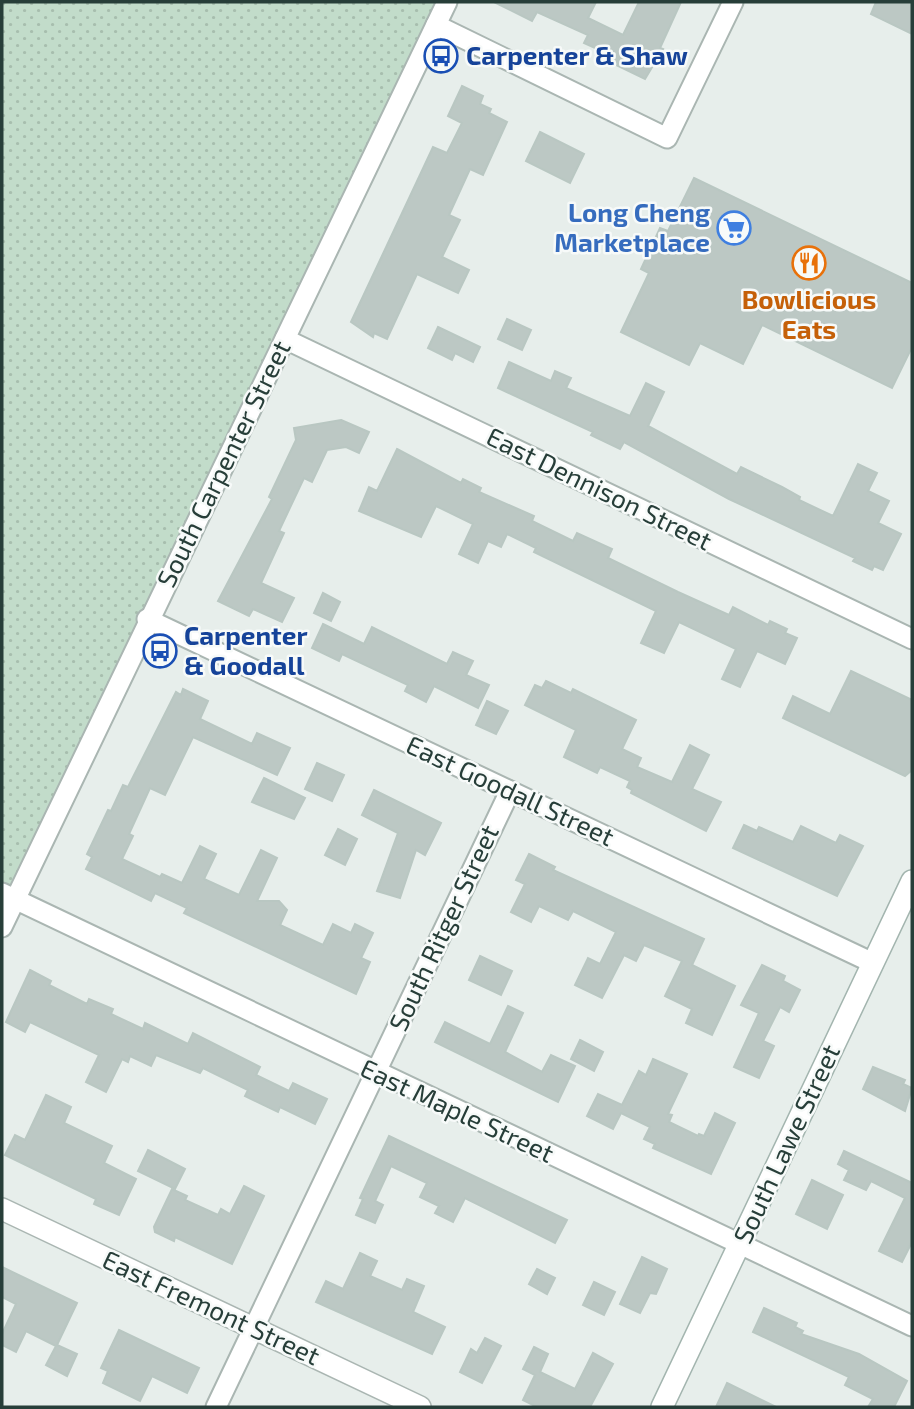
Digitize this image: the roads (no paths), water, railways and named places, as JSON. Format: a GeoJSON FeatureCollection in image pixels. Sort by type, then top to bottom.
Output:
{"type":"FeatureCollection","features":[{"type":"Feature","properties":{"kind":"main road","name":"South Lawe Street"},"geometry":{"type":"LineString","coordinates":[[662,1407],[912,881]]}},
{"type":"Feature","properties":{"kind":"main road","name":"East Fremont Street"},"geometry":{"type":"LineString","coordinates":[[2,1209],[420,1407]]}},
{"type":"Feature","properties":{"kind":"street","name":"South Carpenter Street"},"geometry":{"type":"LineString","coordinates":[[2,927],[8,896],[148,619],[447,2]]}},
{"type":"Feature","properties":{"kind":"street"},"geometry":{"type":"LineString","coordinates":[[436,25],[667,138],[733,2]]}},
{"type":"Feature","properties":{"kind":"street","name":"East Dennison Street"},"geometry":{"type":"LineString","coordinates":[[285,339],[912,639]]}},
{"type":"Feature","properties":{"kind":"street","name":"East Goodall Street"},"geometry":{"type":"LineString","coordinates":[[148,619],[873,963]]}},
{"type":"Feature","properties":{"kind":"street","name":"South Ritger Street"},"geometry":{"type":"LineString","coordinates":[[216,1407],[510,791]]}},
{"type":"Feature","properties":{"kind":"street","name":"East Maple Street"},"geometry":{"type":"LineString","coordinates":[[8,896],[912,1326]]}},
{"type":"Feature","properties":{"kind":"place","name":"Carpenter & Shaw"},"geometry":{"type":"Point","coordinates":[441,56]}},
{"type":"Feature","properties":{"kind":"place","name":"Long Cheng Marketplace"},"geometry":{"type":"Point","coordinates":[734,228]}},
{"type":"Feature","properties":{"kind":"place","name":"Bowlicious Eats"},"geometry":{"type":"Point","coordinates":[809,263]}},
{"type":"Feature","properties":{"kind":"place","name":"Carpenter & Goodall"},"geometry":{"type":"Point","coordinates":[160,651]}}]}
